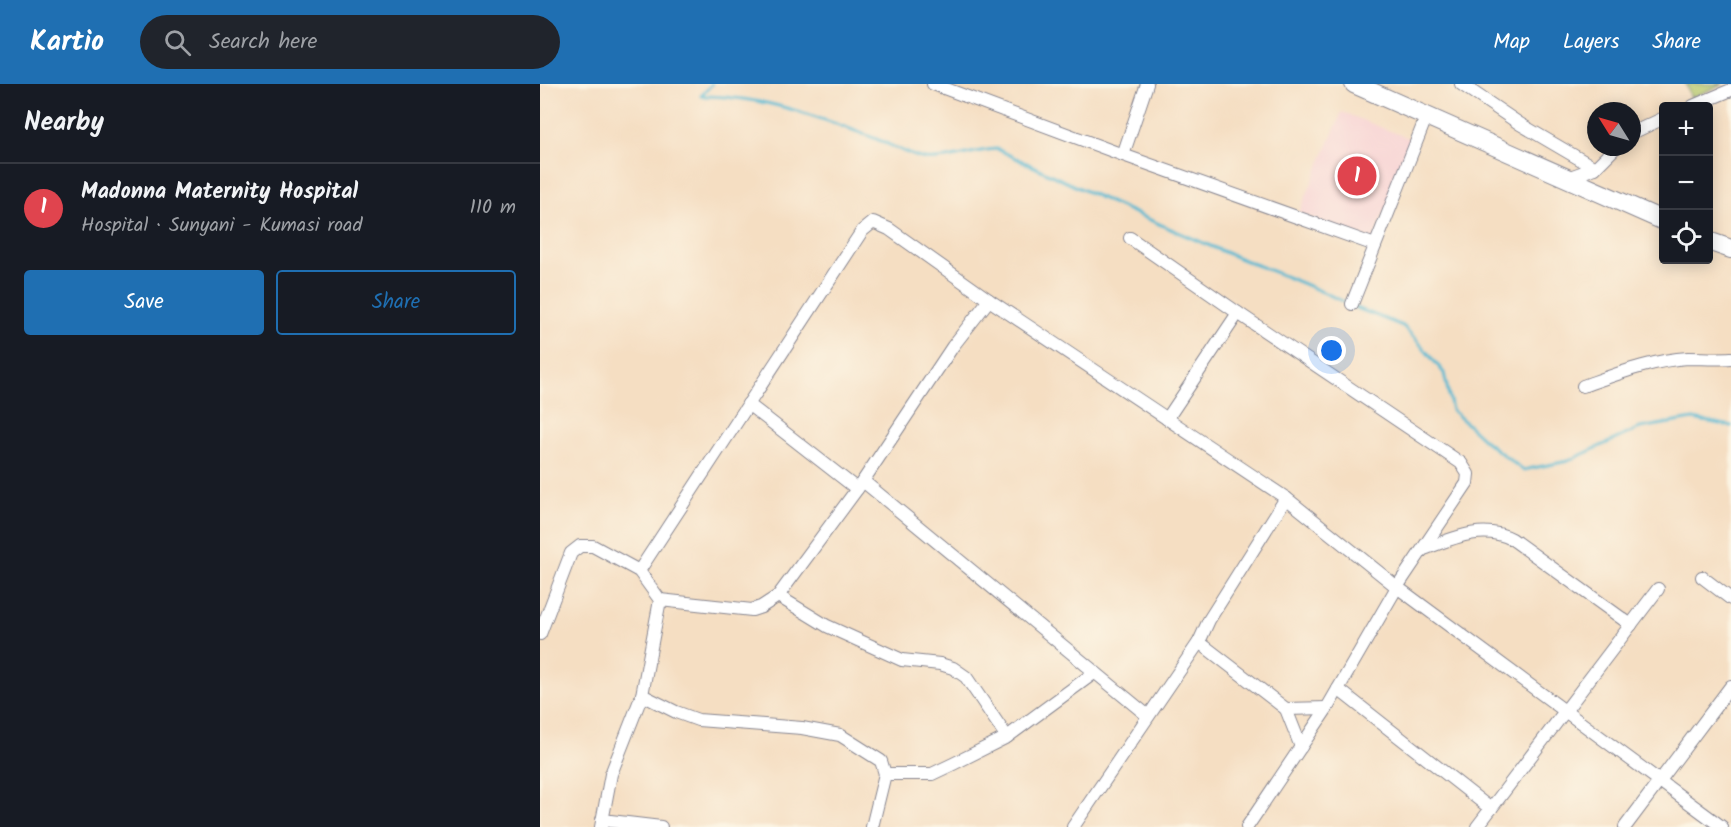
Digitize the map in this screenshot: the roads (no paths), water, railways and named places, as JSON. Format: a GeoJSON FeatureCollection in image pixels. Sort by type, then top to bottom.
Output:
{"type":"FeatureCollection","features":[{"type":"Feature","properties":{"kind":"main road"},"geometry":{"type":"LineString","coordinates":[[1354,84],[1659,219]]}},
{"type":"Feature","properties":{"kind":"main road"},"geometry":{"type":"LineString","coordinates":[[1713,243],[1731,249]]}},
{"type":"Feature","properties":{"kind":"street"},"geometry":{"type":"LineString","coordinates":[[933,84],[1375,245]]}},
{"type":"Feature","properties":{"kind":"street"},"geometry":{"type":"LineString","coordinates":[[1123,155],[1147,84]]}},
{"type":"Feature","properties":{"kind":"street"},"geometry":{"type":"LineString","coordinates":[[1467,86],[1520,124],[1595,168]]}},
{"type":"Feature","properties":{"kind":"street"},"geometry":{"type":"LineString","coordinates":[[1702,102],[1731,90]]}},
{"type":"Feature","properties":{"kind":"street"},"geometry":{"type":"LineString","coordinates":[[1352,304],[1427,115]]}},
{"type":"Feature","properties":{"kind":"street"},"geometry":{"type":"LineString","coordinates":[[1641,129],[1659,120]]}},
{"type":"Feature","properties":{"kind":"street"},"geometry":{"type":"LineString","coordinates":[[1568,178],[1595,168],[1607,156]]}},
{"type":"Feature","properties":{"kind":"street"},"geometry":{"type":"LineString","coordinates":[[639,571],[862,231],[873,222],[889,229],[989,300],[1286,498],[1397,587],[1722,827]]}},
{"type":"Feature","properties":{"kind":"street"},"geometry":{"type":"LineString","coordinates":[[1130,238],[1461,463],[1468,474],[1467,483],[1397,587],[1327,708],[1250,823],[1263,827]]}},
{"type":"Feature","properties":{"kind":"street"},"geometry":{"type":"LineString","coordinates":[[660,600],[752,610],[778,596],[860,485],[953,346],[989,300]]}},
{"type":"Feature","properties":{"kind":"street"},"geometry":{"type":"LineString","coordinates":[[1167,418],[1238,313]]}},
{"type":"Feature","properties":{"kind":"street"},"geometry":{"type":"LineString","coordinates":[[1583,386],[1655,363],[1687,358],[1731,358]]}},
{"type":"Feature","properties":{"kind":"street"},"geometry":{"type":"LineString","coordinates":[[748,404],[860,485],[1148,716]]}},
{"type":"Feature","properties":{"kind":"street"},"geometry":{"type":"LineString","coordinates":[[1074,827],[1199,642],[1209,620],[1286,498]]}},
{"type":"Feature","properties":{"kind":"street"},"geometry":{"type":"LineString","coordinates":[[1424,549],[1461,535],[1478,532],[1501,534],[1512,539],[1631,625]]}},
{"type":"Feature","properties":{"kind":"street"},"geometry":{"type":"LineString","coordinates":[[540,634],[571,553],[580,546],[593,546],[639,571],[660,600],[642,695],[611,774],[601,823],[661,827]]}},
{"type":"Feature","properties":{"kind":"street"},"geometry":{"type":"LineString","coordinates":[[1702,577],[1731,599]]}},
{"type":"Feature","properties":{"kind":"street"},"geometry":{"type":"LineString","coordinates":[[1477,827],[1658,589]]}},
{"type":"Feature","properties":{"kind":"street"},"geometry":{"type":"LineString","coordinates":[[778,596],[827,626],[902,660],[940,664],[953,668],[966,677],[1007,737]]}},
{"type":"Feature","properties":{"kind":"street"},"geometry":{"type":"LineString","coordinates":[[1199,642],[1286,709],[1302,747]]}},
{"type":"Feature","properties":{"kind":"street"},"geometry":{"type":"LineString","coordinates":[[885,774],[932,774],[1007,737],[1094,673]]}},
{"type":"Feature","properties":{"kind":"street"},"geometry":{"type":"LineString","coordinates":[[1624,827],[1731,686]]}},
{"type":"Feature","properties":{"kind":"street"},"geometry":{"type":"LineString","coordinates":[[1338,689],[1491,809]]}},
{"type":"Feature","properties":{"kind":"street"},"geometry":{"type":"LineString","coordinates":[[642,695],[698,720],[802,728],[840,735],[881,761],[885,774],[872,827]]}},
{"type":"Feature","properties":{"kind":"street"},"geometry":{"type":"LineString","coordinates":[[1286,709],[1327,708]]}},
{"type":"Feature","properties":{"kind":"waterway"},"geometry":{"type":"LineString","coordinates":[[701,96],[712,84]]}},
{"type":"Feature","properties":{"kind":"waterway"},"geometry":{"type":"LineString","coordinates":[[701,96],[746,99],[811,115],[925,159],[997,149],[1137,214],[1348,304]]}},
{"type":"Feature","properties":{"kind":"waterway"},"geometry":{"type":"LineString","coordinates":[[1354,307],[1403,326],[1444,373],[1452,410],[1484,440],[1523,470],[1568,461],[1640,428],[1693,419],[1731,426]]}},
{"type":"Feature","properties":{"kind":"place","name":"Madonna Maternity Hospital"},"geometry":{"type":"Point","coordinates":[1357,176]}}]}
